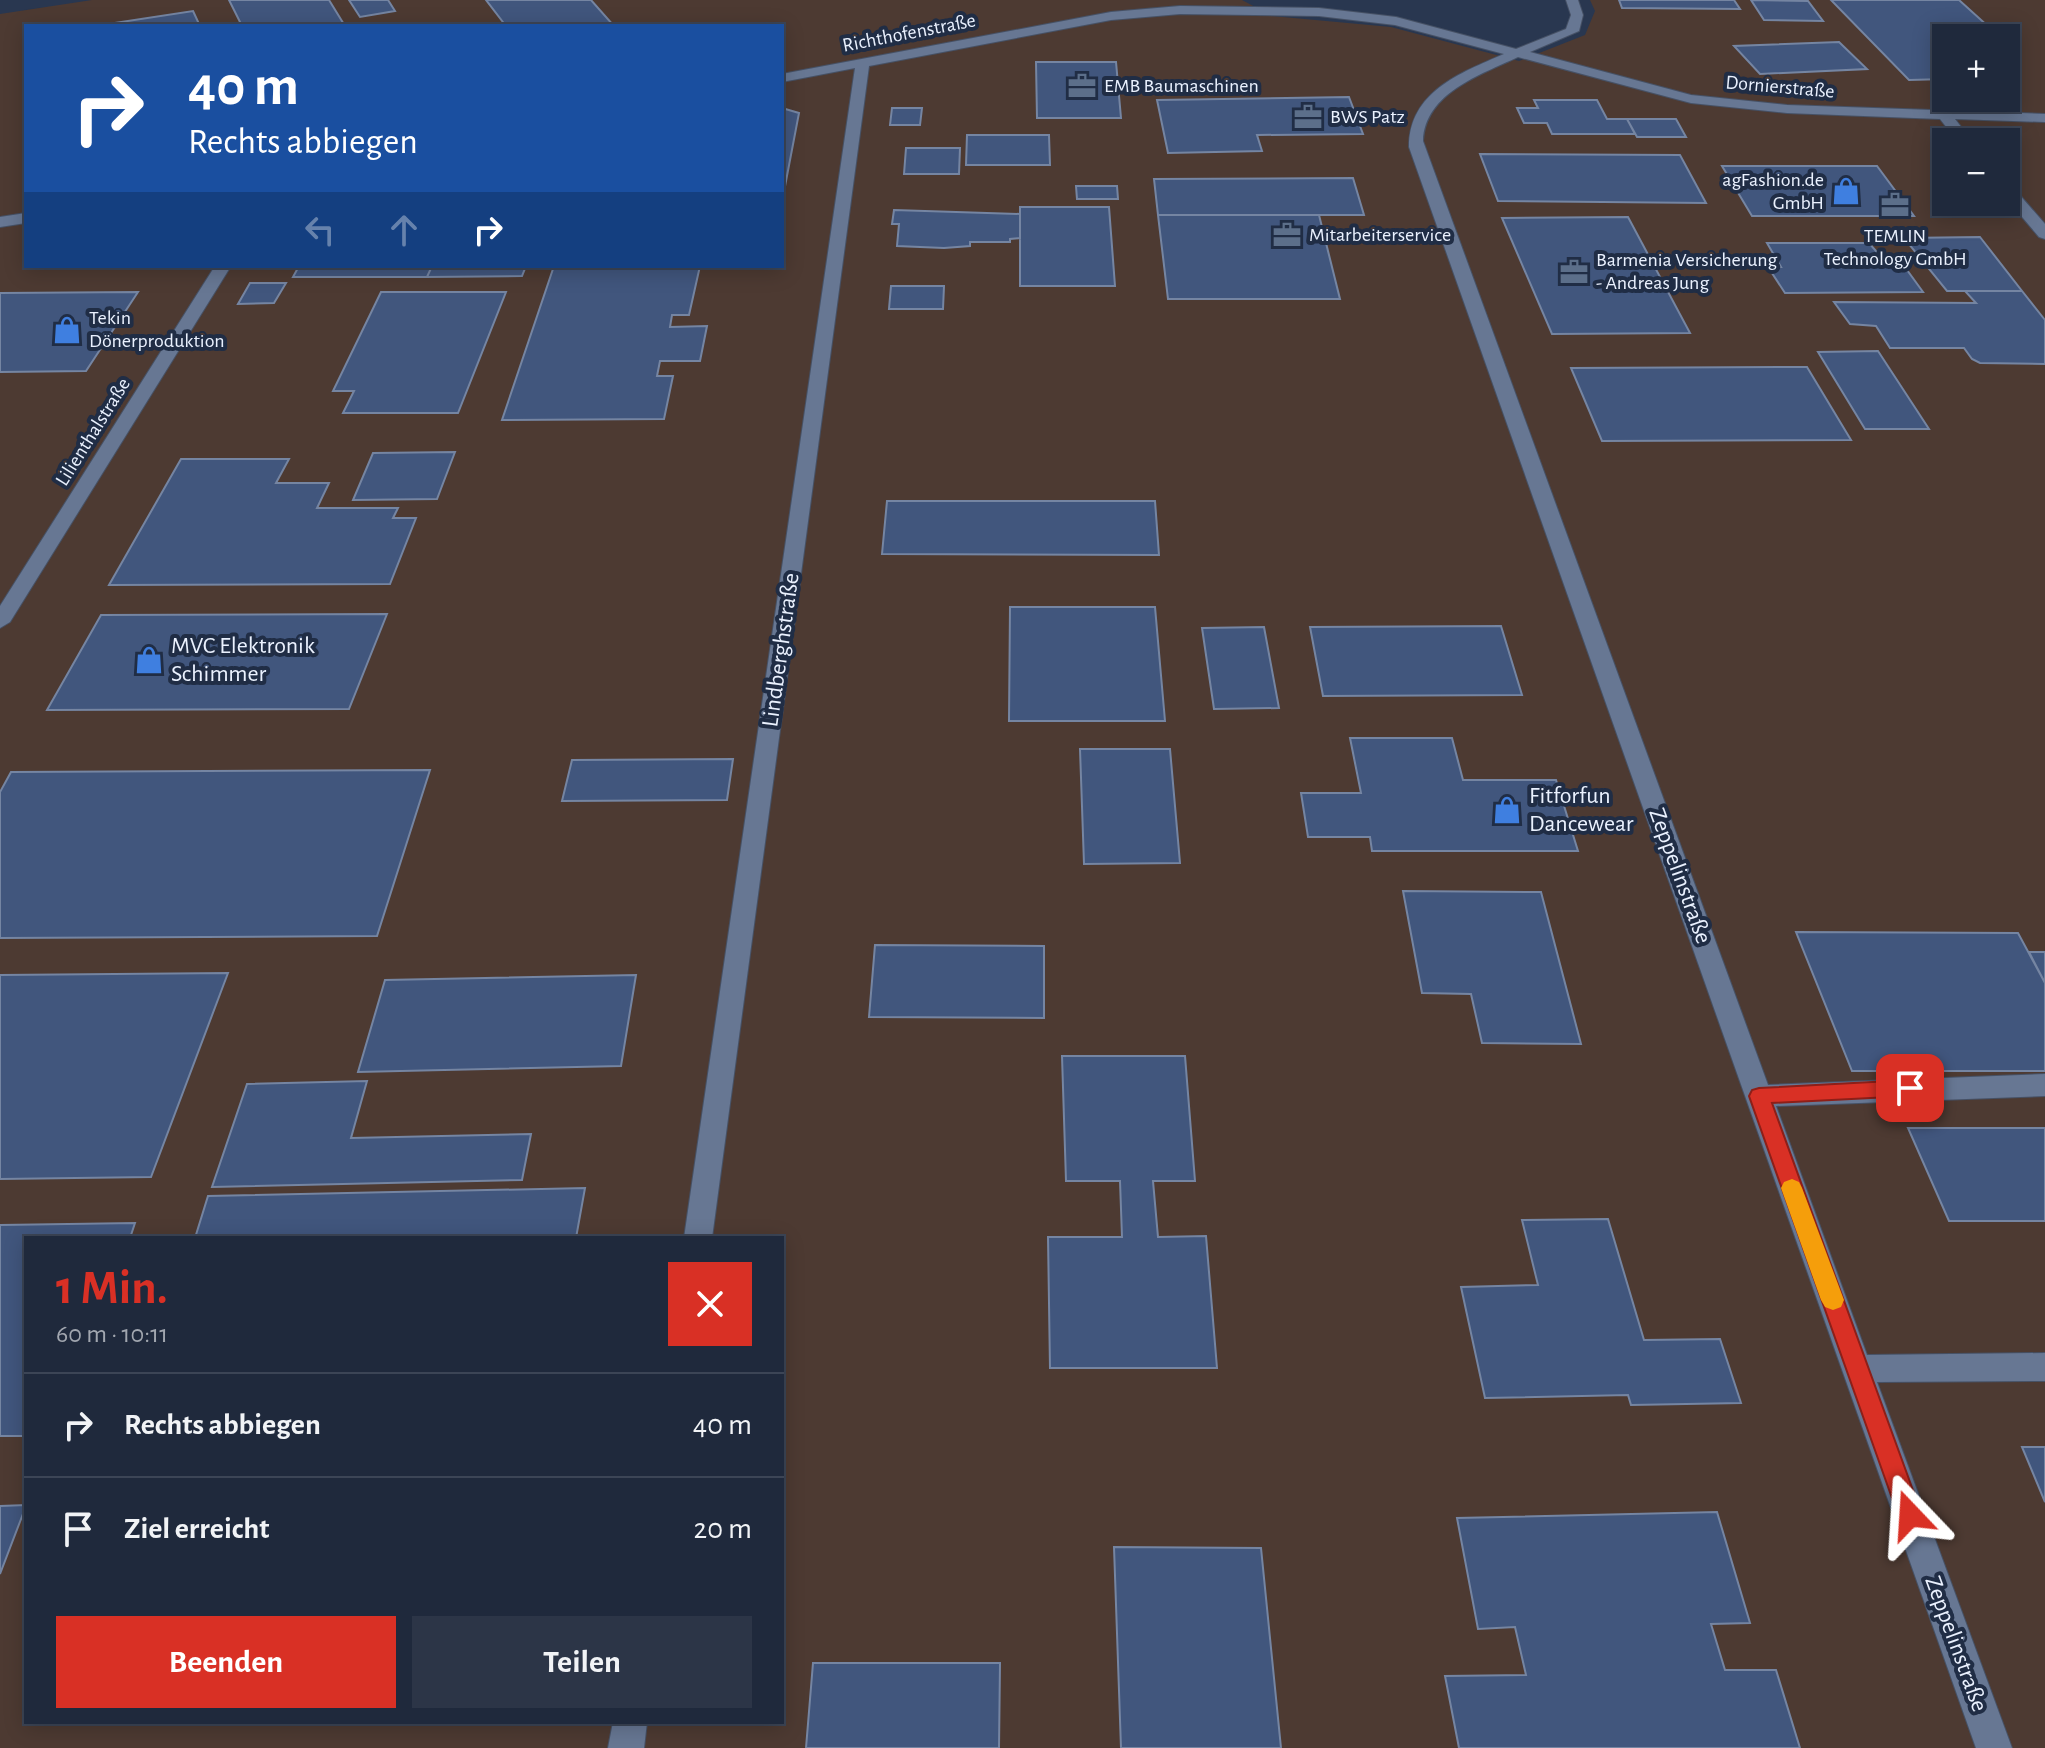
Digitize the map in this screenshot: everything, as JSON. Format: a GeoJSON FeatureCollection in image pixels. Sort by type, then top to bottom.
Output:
{"type":"FeatureCollection","features":[{"type":"Feature","properties":{"kind":"street","name":"Zeppelinstraße"},"geometry":{"type":"LineString","coordinates":[[1572,0],[1577,15],[1572,31],[1518,51],[1427,105],[1416,124],[1416,147],[1994,1748]]}},
{"type":"Feature","properties":{"kind":"street","name":"Richthofenstraße"},"geometry":{"type":"LineString","coordinates":[[784,78],[1111,16],[1180,10],[1319,12],[1396,21],[1518,51]]}},
{"type":"Feature","properties":{"kind":"street","name":"Dornierstraße"},"geometry":{"type":"LineString","coordinates":[[1518,51],[1691,99],[1787,109],[2045,118]]}},
{"type":"Feature","properties":{"kind":"street","name":"Lindberghstraße"},"geometry":{"type":"LineString","coordinates":[[698,1236],[863,62]]}},
{"type":"Feature","properties":{"kind":"street"},"geometry":{"type":"LineString","coordinates":[[1945,116],[1955,128]]}},
{"type":"Feature","properties":{"kind":"street"},"geometry":{"type":"LineString","coordinates":[[2020,205],[2045,234]]}},
{"type":"Feature","properties":{"kind":"street"},"geometry":{"type":"LineString","coordinates":[[0,222],[24,218]]}},
{"type":"Feature","properties":{"kind":"street","name":"Lilienthalstraße"},"geometry":{"type":"LineString","coordinates":[[0,622],[222,268]]}},
{"type":"Feature","properties":{"kind":"street"},"geometry":{"type":"LineString","coordinates":[[1759,1096],[2045,1085]]}},
{"type":"Feature","properties":{"kind":"street"},"geometry":{"type":"LineString","coordinates":[[1858,1369],[2045,1367]]}},
{"type":"Feature","properties":{"kind":"street"},"geometry":{"type":"LineString","coordinates":[[626,1748],[630,1724]]}},
{"type":"Feature","properties":{"kind":"shaded area"},"geometry":{"type":"Polygon","coordinates":[[[92,0],[1242,0],[1272,16],[1391,27],[1519,61],[1585,35],[1595,11],[1590,0],[2045,0],[2045,1748],[0,1748],[0,14],[92,0]]]}},
{"type":"Feature","properties":{"kind":"building"},"geometry":{"type":"Polygon","coordinates":[[[229,0],[329,0],[344,24],[241,24],[229,0]]]}},
{"type":"Feature","properties":{"kind":"building"},"geometry":{"type":"Polygon","coordinates":[[[349,0],[388,0],[395,11],[360,17],[349,0]]]}},
{"type":"Feature","properties":{"kind":"building"},"geometry":{"type":"Polygon","coordinates":[[[486,0],[591,0],[612,24],[504,24],[486,0]]]}},
{"type":"Feature","properties":{"kind":"building"},"geometry":{"type":"Polygon","coordinates":[[[1619,0],[1734,0],[1740,9],[1622,8],[1619,0]]]}},
{"type":"Feature","properties":{"kind":"building"},"geometry":{"type":"Polygon","coordinates":[[[1751,0],[1808,1],[1823,21],[1764,20],[1751,0]]]}},
{"type":"Feature","properties":{"kind":"building"},"geometry":{"type":"Polygon","coordinates":[[[1831,0],[1959,0],[1986,24],[1932,24],[1932,79],[1909,80],[1831,0]]]}},
{"type":"Feature","properties":{"kind":"building"},"geometry":{"type":"Polygon","coordinates":[[[193,11],[199,24],[108,24],[193,11]]]}},
{"type":"Feature","properties":{"kind":"building"},"geometry":{"type":"Polygon","coordinates":[[[1839,42],[1867,69],[1760,74],[1734,46],[1839,42]]]}},
{"type":"Feature","properties":{"kind":"building"},"geometry":{"type":"Polygon","coordinates":[[[1036,62],[1116,62],[1121,118],[1037,118],[1036,62]]]}},
{"type":"Feature","properties":{"kind":"building"},"geometry":{"type":"Polygon","coordinates":[[[1349,97],[1363,134],[1257,135],[1262,151],[1168,153],[1157,100],[1349,97]]]}},
{"type":"Feature","properties":{"kind":"building"},"geometry":{"type":"Polygon","coordinates":[[[1534,100],[1597,100],[1607,119],[1627,119],[1635,134],[1552,134],[1547,123],[1524,123],[1517,108],[1538,108],[1534,100]]]}},
{"type":"Feature","properties":{"kind":"building"},"geometry":{"type":"Polygon","coordinates":[[[892,108],[922,108],[920,125],[890,125],[892,108]]]}},
{"type":"Feature","properties":{"kind":"building"},"geometry":{"type":"Polygon","coordinates":[[[784,109],[799,113],[784,192],[784,109]]]}},
{"type":"Feature","properties":{"kind":"building"},"geometry":{"type":"Polygon","coordinates":[[[1627,119],[1676,119],[1686,137],[1637,137],[1627,119]]]}},
{"type":"Feature","properties":{"kind":"building"},"geometry":{"type":"Polygon","coordinates":[[[967,135],[1049,135],[1050,165],[966,165],[967,135]]]}},
{"type":"Feature","properties":{"kind":"building"},"geometry":{"type":"Polygon","coordinates":[[[906,148],[960,148],[959,174],[904,174],[906,148]]]}},
{"type":"Feature","properties":{"kind":"building"},"geometry":{"type":"Polygon","coordinates":[[[1480,154],[1680,155],[1706,203],[1498,201],[1480,154]]]}},
{"type":"Feature","properties":{"kind":"building"},"geometry":{"type":"Polygon","coordinates":[[[1722,166],[1877,166],[1914,216],[1752,216],[1722,166]]]}},
{"type":"Feature","properties":{"kind":"building"},"geometry":{"type":"Polygon","coordinates":[[[1353,178],[1364,215],[1158,215],[1154,179],[1353,178]]]}},
{"type":"Feature","properties":{"kind":"building"},"geometry":{"type":"Polygon","coordinates":[[[1076,186],[1117,186],[1118,199],[1077,199],[1076,186]]]}},
{"type":"Feature","properties":{"kind":"building"},"geometry":{"type":"Polygon","coordinates":[[[1020,207],[1109,207],[1115,286],[1020,286],[1020,207]]]}},
{"type":"Feature","properties":{"kind":"building"},"geometry":{"type":"Polygon","coordinates":[[[894,210],[1020,214],[1020,238],[1010,239],[1010,242],[970,242],[970,246],[944,248],[897,246],[899,224],[892,224],[894,210]]]}},
{"type":"Feature","properties":{"kind":"building"},"geometry":{"type":"Polygon","coordinates":[[[1158,215],[1319,215],[1340,299],[1168,299],[1158,215]]]}},
{"type":"Feature","properties":{"kind":"building"},"geometry":{"type":"Polygon","coordinates":[[[1628,217],[1690,333],[1552,334],[1502,218],[1628,217]]]}},
{"type":"Feature","properties":{"kind":"building"},"geometry":{"type":"Polygon","coordinates":[[[1980,237],[2022,291],[1947,291],[1904,238],[1980,237]]]}},
{"type":"Feature","properties":{"kind":"building"},"geometry":{"type":"Polygon","coordinates":[[[1767,243],[1869,243],[1883,259],[1899,259],[1923,292],[1785,293],[1768,267],[1781,267],[1767,243]]]}},
{"type":"Feature","properties":{"kind":"building"},"geometry":{"type":"Polygon","coordinates":[[[298,268],[431,268],[427,277],[293,277],[298,268]]]}},
{"type":"Feature","properties":{"kind":"building"},"geometry":{"type":"Polygon","coordinates":[[[431,268],[525,268],[522,276],[427,277],[431,268]]]}},
{"type":"Feature","properties":{"kind":"building"},"geometry":{"type":"Polygon","coordinates":[[[553,268],[700,268],[689,315],[672,315],[670,327],[707,326],[700,361],[660,361],[657,376],[673,376],[664,419],[502,420],[553,268]]]}},
{"type":"Feature","properties":{"kind":"building"},"geometry":{"type":"Polygon","coordinates":[[[250,283],[286,283],[274,303],[238,304],[250,283]]]}},
{"type":"Feature","properties":{"kind":"building"},"geometry":{"type":"Polygon","coordinates":[[[891,286],[944,286],[943,309],[889,309],[891,286]]]}},
{"type":"Feature","properties":{"kind":"building"},"geometry":{"type":"Polygon","coordinates":[[[1965,291],[2022,291],[2045,320],[2045,364],[1980,363],[1972,359],[1964,348],[1890,348],[1876,326],[1850,324],[1834,302],[1976,303],[1965,291]]]}},
{"type":"Feature","properties":{"kind":"building"},"geometry":{"type":"Polygon","coordinates":[[[138,292],[86,371],[0,372],[0,293],[138,292]]]}},
{"type":"Feature","properties":{"kind":"building"},"geometry":{"type":"Polygon","coordinates":[[[381,292],[506,292],[458,413],[343,413],[354,391],[333,391],[381,292]]]}},
{"type":"Feature","properties":{"kind":"building"},"geometry":{"type":"Polygon","coordinates":[[[1878,351],[1929,429],[1865,429],[1818,352],[1878,351]]]}},
{"type":"Feature","properties":{"kind":"building"},"geometry":{"type":"Polygon","coordinates":[[[1807,367],[1851,440],[1602,441],[1571,368],[1807,367]]]}},
{"type":"Feature","properties":{"kind":"building"},"geometry":{"type":"Polygon","coordinates":[[[455,452],[437,499],[353,500],[373,453],[455,452]]]}},
{"type":"Feature","properties":{"kind":"building"},"geometry":{"type":"Polygon","coordinates":[[[181,459],[289,459],[276,483],[329,483],[317,508],[398,508],[393,518],[416,518],[390,584],[109,585],[181,459]]]}},
{"type":"Feature","properties":{"kind":"building"},"geometry":{"type":"Polygon","coordinates":[[[887,501],[1155,501],[1159,555],[882,554],[887,501]]]}},
{"type":"Feature","properties":{"kind":"building"},"geometry":{"type":"Polygon","coordinates":[[[1010,607],[1155,607],[1165,721],[1009,721],[1010,607]]]}},
{"type":"Feature","properties":{"kind":"building"},"geometry":{"type":"Polygon","coordinates":[[[387,614],[349,709],[47,710],[101,615],[387,614]]]}},
{"type":"Feature","properties":{"kind":"building"},"geometry":{"type":"Polygon","coordinates":[[[1501,626],[1522,695],[1323,696],[1310,627],[1501,626]]]}},
{"type":"Feature","properties":{"kind":"building"},"geometry":{"type":"Polygon","coordinates":[[[1264,627],[1279,708],[1214,709],[1202,628],[1264,627]]]}},
{"type":"Feature","properties":{"kind":"building"},"geometry":{"type":"Polygon","coordinates":[[[1350,738],[1452,738],[1463,780],[1556,780],[1578,851],[1372,851],[1370,837],[1308,837],[1301,793],[1361,793],[1350,738]]]}},
{"type":"Feature","properties":{"kind":"building"},"geometry":{"type":"Polygon","coordinates":[[[1080,749],[1170,749],[1180,863],[1084,864],[1080,749]]]}},
{"type":"Feature","properties":{"kind":"building"},"geometry":{"type":"Polygon","coordinates":[[[733,759],[727,800],[562,801],[572,760],[733,759]]]}},
{"type":"Feature","properties":{"kind":"building"},"geometry":{"type":"Polygon","coordinates":[[[430,770],[377,936],[0,938],[0,792],[11,772],[430,770]]]}},
{"type":"Feature","properties":{"kind":"building"},"geometry":{"type":"Polygon","coordinates":[[[1403,891],[1541,892],[1581,1044],[1482,1043],[1471,994],[1422,993],[1403,891]]]}},
{"type":"Feature","properties":{"kind":"building"},"geometry":{"type":"Polygon","coordinates":[[[1796,932],[2018,933],[2045,983],[2045,1071],[1852,1071],[1796,932]]]}},
{"type":"Feature","properties":{"kind":"building"},"geometry":{"type":"Polygon","coordinates":[[[875,945],[1044,946],[1044,1018],[869,1017],[875,945]]]}},
{"type":"Feature","properties":{"kind":"building"},"geometry":{"type":"Polygon","coordinates":[[[2029,952],[2045,952],[2045,983],[2029,952]]]}},
{"type":"Feature","properties":{"kind":"building"},"geometry":{"type":"Polygon","coordinates":[[[228,973],[151,1177],[0,1179],[0,975],[228,973]]]}},
{"type":"Feature","properties":{"kind":"building"},"geometry":{"type":"Polygon","coordinates":[[[636,975],[621,1066],[358,1072],[385,980],[636,975]]]}},
{"type":"Feature","properties":{"kind":"building"},"geometry":{"type":"Polygon","coordinates":[[[1062,1056],[1185,1056],[1195,1181],[1153,1181],[1158,1237],[1206,1236],[1217,1368],[1050,1368],[1048,1237],[1122,1237],[1120,1181],[1066,1181],[1062,1056]]]}},
{"type":"Feature","properties":{"kind":"building"},"geometry":{"type":"Polygon","coordinates":[[[367,1081],[351,1138],[531,1134],[522,1180],[212,1187],[247,1084],[367,1081]]]}},
{"type":"Feature","properties":{"kind":"building"},"geometry":{"type":"Polygon","coordinates":[[[1908,1128],[2045,1128],[2045,1221],[1949,1221],[1908,1128]]]}},
{"type":"Feature","properties":{"kind":"building"},"geometry":{"type":"Polygon","coordinates":[[[585,1188],[576,1236],[196,1236],[208,1196],[585,1188]]]}},
{"type":"Feature","properties":{"kind":"building"},"geometry":{"type":"Polygon","coordinates":[[[1608,1219],[1644,1340],[1720,1339],[1741,1403],[1631,1405],[1628,1395],[1485,1398],[1461,1287],[1538,1285],[1522,1220],[1608,1219]]]}},
{"type":"Feature","properties":{"kind":"building"},"geometry":{"type":"Polygon","coordinates":[[[135,1223],[131,1236],[24,1236],[24,1436],[0,1436],[0,1225],[135,1223]]]}},
{"type":"Feature","properties":{"kind":"building"},"geometry":{"type":"Polygon","coordinates":[[[2022,1447],[2045,1447],[2045,1502],[2022,1447]]]}},
{"type":"Feature","properties":{"kind":"building"},"geometry":{"type":"Polygon","coordinates":[[[24,1505],[0,1574],[0,1506],[24,1505]]]}},
{"type":"Feature","properties":{"kind":"building"},"geometry":{"type":"Polygon","coordinates":[[[1717,1512],[1750,1623],[1711,1624],[1725,1670],[1776,1670],[1800,1748],[1459,1748],[1445,1676],[1526,1675],[1515,1627],[1478,1629],[1457,1518],[1717,1512]]]}},
{"type":"Feature","properties":{"kind":"building"},"geometry":{"type":"Polygon","coordinates":[[[1114,1547],[1261,1548],[1281,1748],[1121,1748],[1114,1547]]]}},
{"type":"Feature","properties":{"kind":"building"},"geometry":{"type":"Polygon","coordinates":[[[813,1663],[1000,1663],[999,1748],[806,1748],[813,1663]]]}},
{"type":"Feature","properties":{"kind":"slow traffic"},"geometry":{"type":"LineString","coordinates":[[1792,1188],[1833,1300]]}},
{"type":"Feature","properties":{"kind":"place","name":"EMB Baumaschinen"},"geometry":{"type":"Point","coordinates":[1082,86]}},
{"type":"Feature","properties":{"kind":"place","name":"BWS Patz"},"geometry":{"type":"Point","coordinates":[1308,117]}},
{"type":"Feature","properties":{"kind":"place","name":"agFashion.de GmbH"},"geometry":{"type":"Point","coordinates":[1846,191]}},
{"type":"Feature","properties":{"kind":"place","name":"TEMLIN Technology GmbH"},"geometry":{"type":"Point","coordinates":[1895,205]}},
{"type":"Feature","properties":{"kind":"place","name":"Mitarbeiterservice"},"geometry":{"type":"Point","coordinates":[1287,235]}},
{"type":"Feature","properties":{"kind":"place","name":"Barmenia Versicherung - Andreas Jung"},"geometry":{"type":"Point","coordinates":[1574,272]}},
{"type":"Feature","properties":{"kind":"place","name":"Tekin Dönerproduktion"},"geometry":{"type":"Point","coordinates":[67,330]}},
{"type":"Feature","properties":{"kind":"place","name":"MVC Elektronik Schimmer"},"geometry":{"type":"Point","coordinates":[149,660]}},
{"type":"Feature","properties":{"kind":"place","name":"Fitforfun Dancewear"},"geometry":{"type":"Point","coordinates":[1507,810]}},
{"type":"Feature","properties":{"kind":"route"},"geometry":{"type":"LineString","coordinates":[[1910,1088],[1759,1096],[1910,1515]]}}]}
